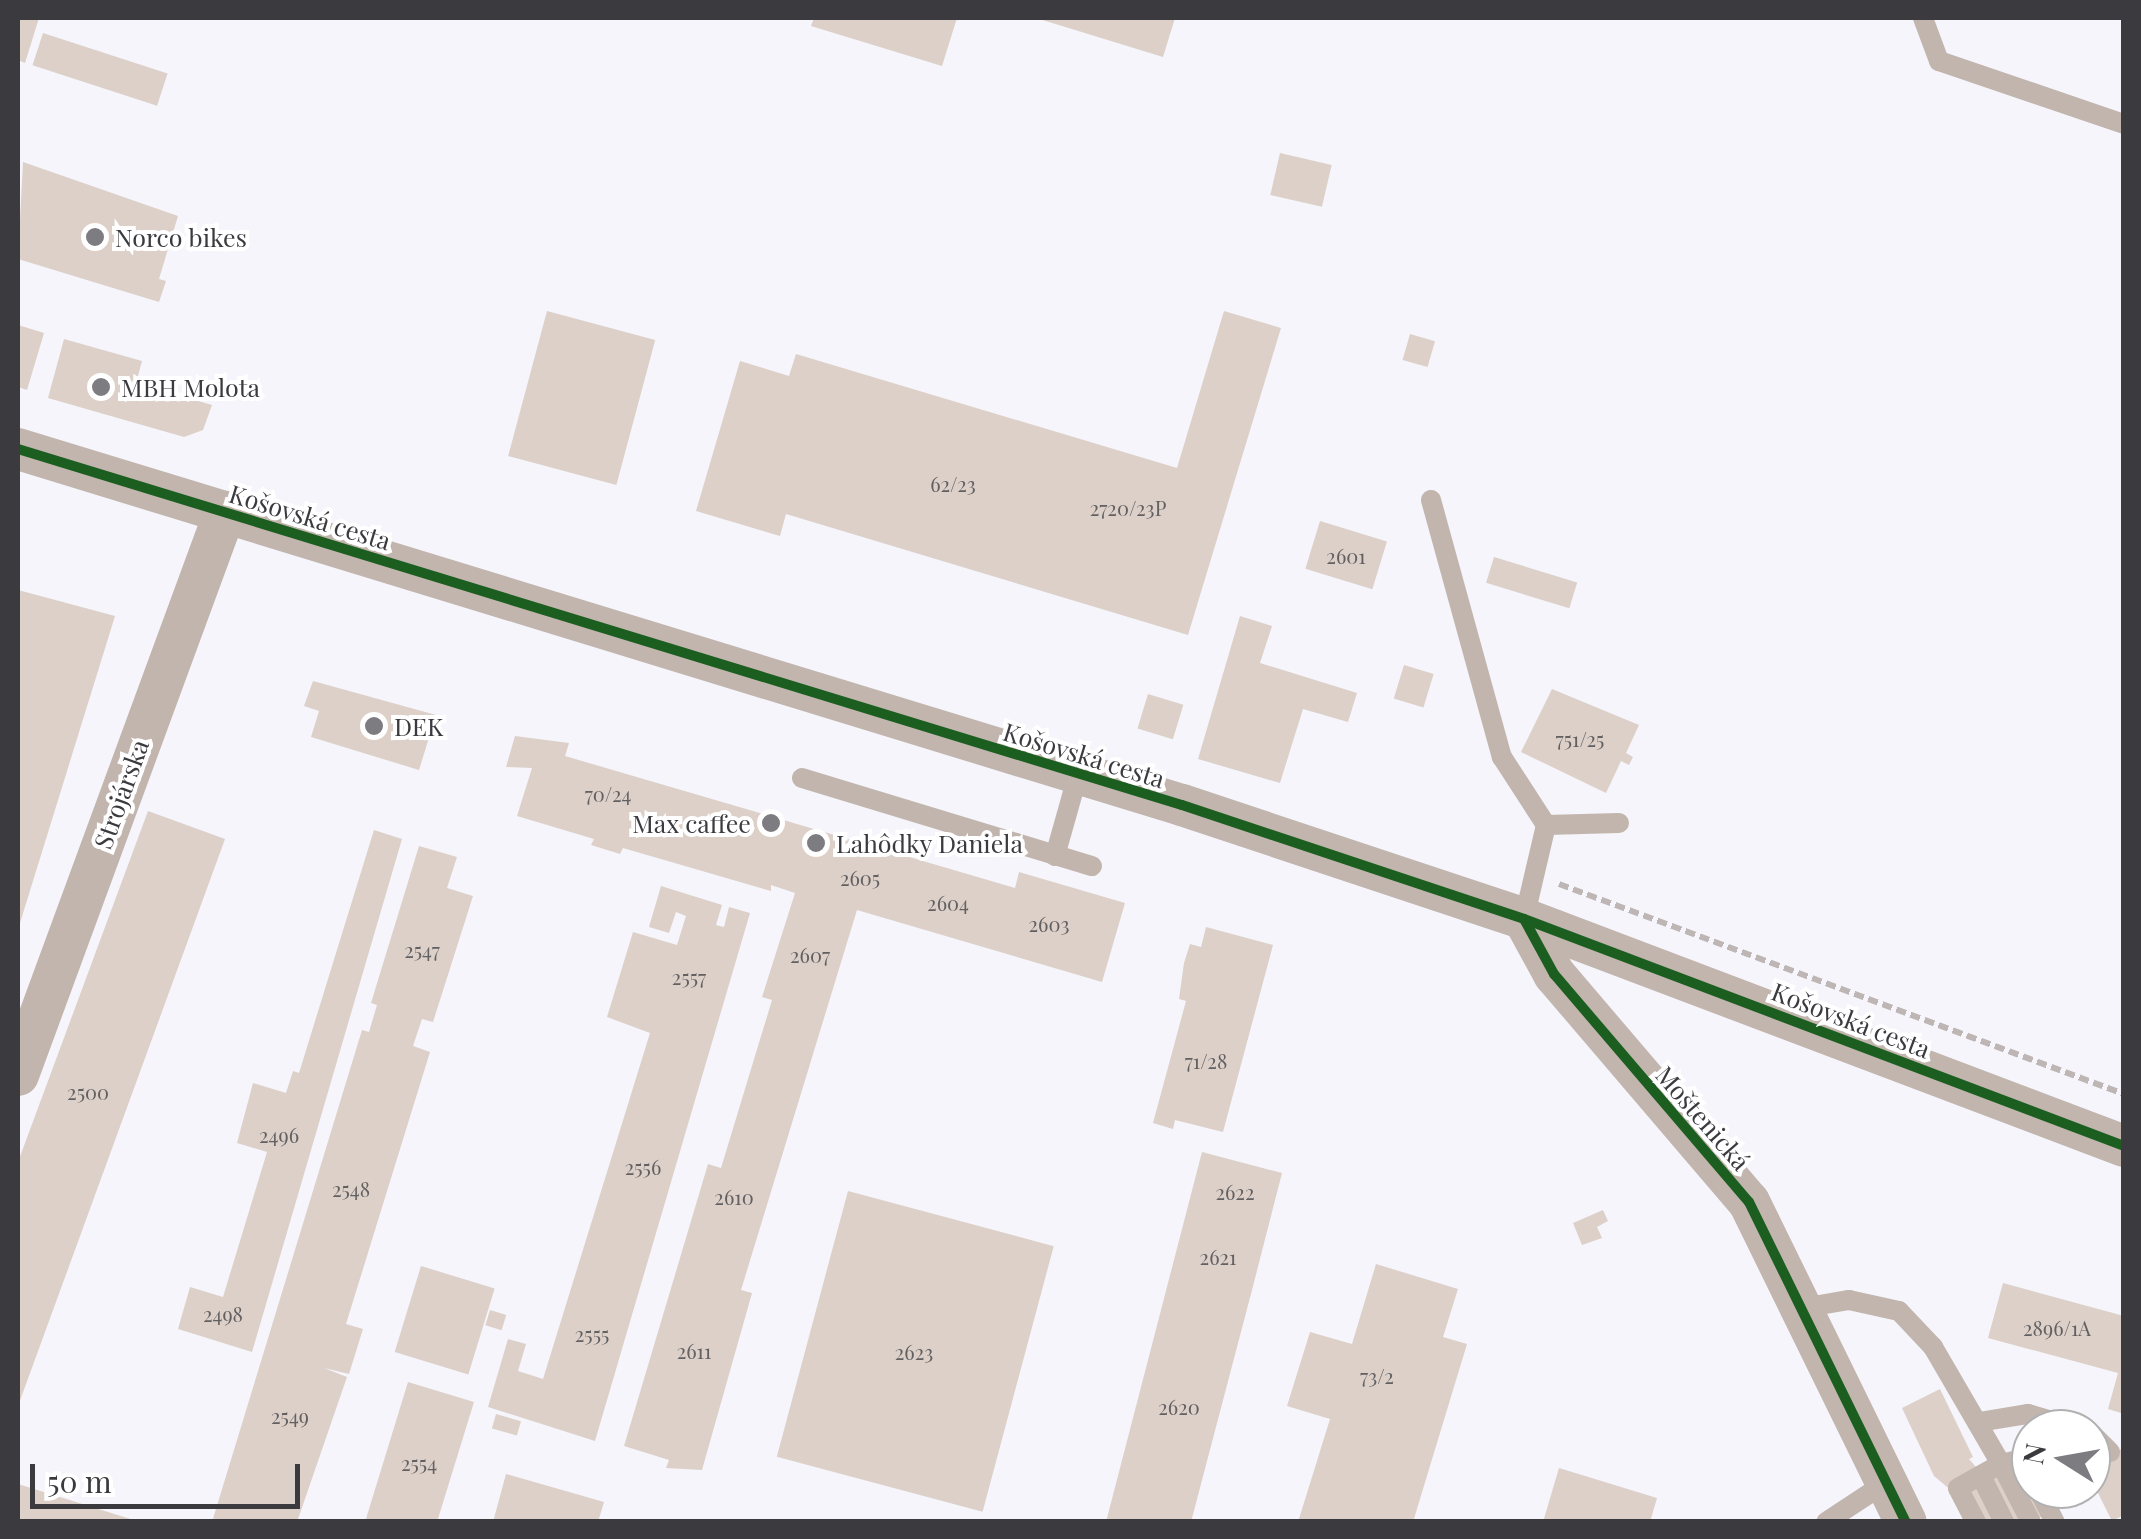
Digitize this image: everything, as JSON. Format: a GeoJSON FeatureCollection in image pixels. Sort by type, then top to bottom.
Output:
{"type":"FeatureCollection","features":[{"type":"Feature","properties":{"kind":"street","name":"Košovská cesta"},"geometry":{"type":"LineString","coordinates":[[18,449],[1078,774],[1524,918],[2124,1146]]}},
{"type":"Feature","properties":{"kind":"street","name":"Strojárska"},"geometry":{"type":"LineString","coordinates":[[18,1075],[225,512]]}},
{"type":"Feature","properties":{"kind":"street","name":"Moštenická"},"geometry":{"type":"LineString","coordinates":[[1524,918],[1554,974],[1749,1202],[1906,1522]]}},
{"type":"Feature","properties":{"kind":"lane"},"geometry":{"type":"LineString","coordinates":[[1923,18],[1939,61],[2124,124]]}},
{"type":"Feature","properties":{"kind":"lane"},"geometry":{"type":"LineString","coordinates":[[1431,500],[1502,758],[1546,825],[1524,918]]}},
{"type":"Feature","properties":{"kind":"lane"},"geometry":{"type":"LineString","coordinates":[[1055,856],[1078,774]]}},
{"type":"Feature","properties":{"kind":"lane"},"geometry":{"type":"LineString","coordinates":[[802,778],[1092,866]]}},
{"type":"Feature","properties":{"kind":"lane"},"geometry":{"type":"LineString","coordinates":[[1546,825],[1619,823]]}},
{"type":"Feature","properties":{"kind":"lane"},"geometry":{"type":"LineString","coordinates":[[1802,1308],[1848,1300],[1899,1310],[1933,1346],[1979,1422],[2031,1522]]}},
{"type":"Feature","properties":{"kind":"lane"},"geometry":{"type":"LineString","coordinates":[[1979,1422],[2011,1417]]}},
{"type":"Feature","properties":{"kind":"lane"},"geometry":{"type":"LineString","coordinates":[[1976,1522],[1958,1488],[2011,1462]]}},
{"type":"Feature","properties":{"kind":"lane"},"geometry":{"type":"LineString","coordinates":[[1981,1476],[2004,1522]]}},
{"type":"Feature","properties":{"kind":"lane"},"geometry":{"type":"LineString","coordinates":[[1826,1522],[1887,1482]]}},
{"type":"Feature","properties":{"kind":"path"},"geometry":{"type":"LineString","coordinates":[[1534,874],[2124,1094]]}},
{"type":"Feature","properties":{"kind":"building"},"geometry":{"type":"Polygon","coordinates":[[[18,18],[39,18],[25,63],[18,60],[18,18]]]}},
{"type":"Feature","properties":{"kind":"building"},"geometry":{"type":"Polygon","coordinates":[[[814,18],[957,18],[942,66],[811,26],[814,18]]]}},
{"type":"Feature","properties":{"kind":"building"},"geometry":{"type":"Polygon","coordinates":[[[1036,18],[1175,18],[1163,57],[1036,18]]]}},
{"type":"Feature","properties":{"kind":"building"},"geometry":{"type":"Polygon","coordinates":[[[43,33],[168,73],[157,106],[32,65],[43,33]]]}},
{"type":"Feature","properties":{"kind":"building"},"geometry":{"type":"Polygon","coordinates":[[[1280,153],[1332,165],[1322,207],[1270,195],[1280,153]]]}},
{"type":"Feature","properties":{"kind":"building","name":"Norco bikes"},"geometry":{"type":"Polygon","coordinates":[[[23,162],[178,216],[159,279],[166,281],[159,302],[18,259],[23,162]]]}},
{"type":"Feature","properties":{"kind":"building"},"geometry":{"type":"Polygon","coordinates":[[[547,311],[655,340],[616,485],[508,456],[547,311]]]}},
{"type":"Feature","properties":{"kind":"building"},"geometry":{"type":"Polygon","coordinates":[[[1224,311],[1281,328],[1188,635],[786,514],[780,536],[696,511],[740,361],[789,376],[796,354],[1177,468],[1224,311]]]}},
{"type":"Feature","properties":{"kind":"building"},"geometry":{"type":"Polygon","coordinates":[[[18,325],[44,333],[27,390],[18,387],[18,325]]]}},
{"type":"Feature","properties":{"kind":"building"},"geometry":{"type":"Polygon","coordinates":[[[1410,334],[1435,341],[1428,367],[1403,360],[1410,334]]]}},
{"type":"Feature","properties":{"kind":"building","name":"MBH Molota"},"geometry":{"type":"Polygon","coordinates":[[[64,339],[142,361],[136,383],[212,405],[203,430],[184,437],[48,398],[64,339]]]}},
{"type":"Feature","properties":{"kind":"building"},"geometry":{"type":"Polygon","coordinates":[[[1320,521],[1387,541],[1372,589],[1305,569],[1320,521]]]}},
{"type":"Feature","properties":{"kind":"building"},"geometry":{"type":"Polygon","coordinates":[[[1494,557],[1577,582],[1569,608],[1486,583],[1494,557]]]}},
{"type":"Feature","properties":{"kind":"building"},"geometry":{"type":"Polygon","coordinates":[[[18,590],[115,616],[20,923],[18,922],[18,590]]]}},
{"type":"Feature","properties":{"kind":"building"},"geometry":{"type":"Polygon","coordinates":[[[1240,616],[1272,626],[1260,663],[1357,693],[1348,722],[1303,709],[1280,783],[1198,759],[1240,616]]]}},
{"type":"Feature","properties":{"kind":"building"},"geometry":{"type":"Polygon","coordinates":[[[1404,665],[1434,674],[1423,708],[1394,698],[1404,665]]]}},
{"type":"Feature","properties":{"kind":"building","name":"DEK"},"geometry":{"type":"Polygon","coordinates":[[[313,681],[436,715],[419,770],[311,737],[319,711],[304,706],[313,681]]]}},
{"type":"Feature","properties":{"kind":"building"},"geometry":{"type":"Polygon","coordinates":[[[1552,689],[1639,725],[1626,753],[1633,757],[1629,765],[1621,761],[1606,793],[1521,752],[1552,689]]]}},
{"type":"Feature","properties":{"kind":"building"},"geometry":{"type":"Polygon","coordinates":[[[1148,694],[1183,705],[1173,739],[1137,728],[1148,694]]]}},
{"type":"Feature","properties":{"kind":"building"},"geometry":{"type":"Polygon","coordinates":[[[515,736],[569,743],[565,756],[1015,888],[1019,872],[1125,903],[1102,982],[857,910],[741,1290],[752,1293],[702,1470],[666,1468],[669,1460],[624,1446],[708,1164],[721,1168],[772,1000],[762,997],[795,893],[771,885],[771,891],[623,848],[620,854],[591,845],[594,839],[517,816],[532,768],[506,767],[515,736]]]}},
{"type":"Feature","properties":{"kind":"building"},"geometry":{"type":"Polygon","coordinates":[[[148,811],[225,839],[18,1406],[18,1162],[148,811]]]}},
{"type":"Feature","properties":{"kind":"building"},"geometry":{"type":"Polygon","coordinates":[[[374,830],[402,839],[252,1352],[178,1329],[190,1287],[223,1297],[267,1152],[237,1143],[253,1083],[286,1093],[293,1071],[299,1073],[374,830]]]}},
{"type":"Feature","properties":{"kind":"building"},"geometry":{"type":"Polygon","coordinates":[[[419,846],[457,857],[447,888],[473,896],[433,1022],[422,1019],[413,1046],[430,1052],[346,1324],[363,1329],[349,1374],[324,1368],[347,1377],[297,1522],[212,1522],[362,1030],[369,1032],[377,1005],[371,1003],[419,846]]]}},
{"type":"Feature","properties":{"kind":"building"},"geometry":{"type":"Polygon","coordinates":[[[661,886],[722,905],[716,925],[724,927],[729,907],[750,913],[595,1441],[488,1407],[508,1339],[526,1344],[518,1371],[543,1379],[650,1033],[607,1017],[633,932],[677,945],[686,916],[676,912],[669,933],[649,927],[661,886]]]}},
{"type":"Feature","properties":{"kind":"building"},"geometry":{"type":"Polygon","coordinates":[[[1206,927],[1273,945],[1223,1132],[1175,1120],[1173,1129],[1153,1123],[1186,1001],[1179,999],[1184,963],[1190,944],[1201,947],[1206,927]]]}},
{"type":"Feature","properties":{"kind":"building"},"geometry":{"type":"Polygon","coordinates":[[[1202,1152],[1282,1173],[1252,1290],[1191,1522],[1106,1522],[1202,1152]]]}},
{"type":"Feature","properties":{"kind":"building"},"geometry":{"type":"Polygon","coordinates":[[[848,1191],[1054,1246],[983,1512],[777,1457],[848,1191]]]}},
{"type":"Feature","properties":{"kind":"building"},"geometry":{"type":"Polygon","coordinates":[[[1603,1210],[1608,1221],[1597,1227],[1602,1238],[1582,1245],[1573,1223],[1603,1210]]]}},
{"type":"Feature","properties":{"kind":"building"},"geometry":{"type":"Polygon","coordinates":[[[1376,1264],[1458,1289],[1443,1337],[1467,1344],[1413,1522],[1298,1522],[1330,1419],[1287,1406],[1310,1332],[1352,1344],[1376,1264]]]}},
{"type":"Feature","properties":{"kind":"building"},"geometry":{"type":"Polygon","coordinates":[[[421,1266],[495,1289],[468,1375],[395,1352],[421,1266]]]}},
{"type":"Feature","properties":{"kind":"building"},"geometry":{"type":"Polygon","coordinates":[[[2003,1283],[2124,1316],[2124,1414],[2108,1409],[2118,1373],[1988,1338],[2003,1283]]]}},
{"type":"Feature","properties":{"kind":"building"},"geometry":{"type":"Polygon","coordinates":[[[490,1310],[506,1315],[502,1330],[485,1325],[490,1310]]]}},
{"type":"Feature","properties":{"kind":"building"},"geometry":{"type":"Polygon","coordinates":[[[408,1382],[474,1402],[437,1522],[365,1522],[408,1382]]]}},
{"type":"Feature","properties":{"kind":"building"},"geometry":{"type":"Polygon","coordinates":[[[1940,1389],[1973,1457],[1969,1459],[1989,1482],[2011,1470],[2011,1509],[2057,1509],[2031,1522],[1964,1522],[1953,1500],[1959,1497],[1934,1476],[1902,1408],[1940,1389]]]}},
{"type":"Feature","properties":{"kind":"building"},"geometry":{"type":"Polygon","coordinates":[[[496,1414],[521,1421],[517,1436],[492,1428],[496,1414]]]}},
{"type":"Feature","properties":{"kind":"building"},"geometry":{"type":"Polygon","coordinates":[[[2124,1448],[2124,1515],[2112,1521],[2106,1509],[2111,1509],[2111,1453],[2124,1448]]]}},
{"type":"Feature","properties":{"kind":"building"},"geometry":{"type":"Polygon","coordinates":[[[1559,1468],[1657,1498],[1650,1522],[1543,1522],[1559,1468]]]}},
{"type":"Feature","properties":{"kind":"building"},"geometry":{"type":"Polygon","coordinates":[[[506,1474],[604,1502],[598,1522],[493,1522],[506,1474]]]}},
{"type":"Feature","properties":{"kind":"building"},"geometry":{"type":"Polygon","coordinates":[[[18,1484],[137,1521],[137,1522],[18,1522],[18,1484]]]}},
{"type":"Feature","properties":{"kind":"cycle path"},"geometry":{"type":"LineString","coordinates":[[18,449],[1182,805],[1524,919],[2124,1146]]}},
{"type":"Feature","properties":{"kind":"cycle path"},"geometry":{"type":"LineString","coordinates":[[1524,919],[1554,974],[1749,1202],[1906,1522]]}},
{"type":"Feature","properties":{"kind":"place","name":"Norco bikes"},"geometry":{"type":"Point","coordinates":[95,237]}},
{"type":"Feature","properties":{"kind":"place","name":"MBH Molota"},"geometry":{"type":"Point","coordinates":[101,387]}},
{"type":"Feature","properties":{"kind":"place","name":"DEK"},"geometry":{"type":"Point","coordinates":[374,726]}},
{"type":"Feature","properties":{"kind":"place","name":"Max caffee"},"geometry":{"type":"Point","coordinates":[771,823]}},
{"type":"Feature","properties":{"kind":"place","name":"Lahôdky Daniela"},"geometry":{"type":"Point","coordinates":[816,843]}}]}
